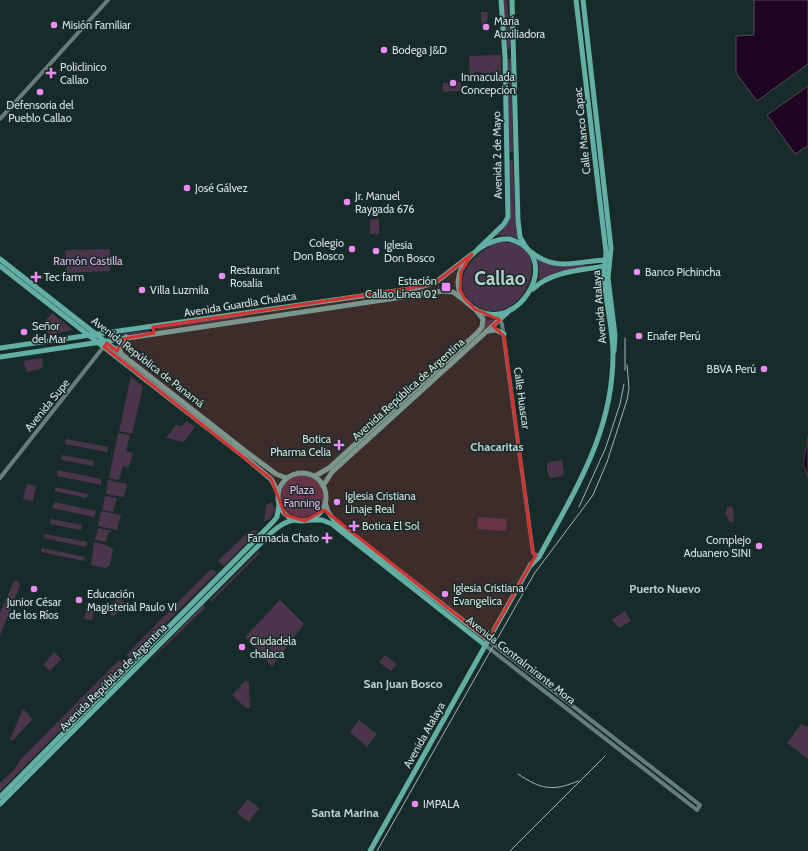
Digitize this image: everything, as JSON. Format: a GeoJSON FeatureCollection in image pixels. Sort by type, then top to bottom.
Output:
{"type":"FeatureCollection","features":[{"type":"Feature","properties":{"kind":"main road","name":"Avenida 2 de Mayo"},"geometry":{"type":"LineString","coordinates":[[478,249],[504,224],[508,217],[505,57],[502,0]]}},
{"type":"Feature","properties":{"kind":"main road","name":"Calle Manco Capac"},"geometry":{"type":"LineString","coordinates":[[576,0],[608,260]]}},
{"type":"Feature","properties":{"kind":"main road","name":"Calle Manco Capac"},"geometry":{"type":"LineString","coordinates":[[583,0],[601,152],[608,260]]}},
{"type":"Feature","properties":{"kind":"main road","name":"Avenida 2 de Mayo"},"geometry":{"type":"LineString","coordinates":[[513,2],[517,214],[520,237],[528,250]]}},
{"type":"Feature","properties":{"kind":"main road"},"geometry":{"type":"LineString","coordinates":[[607,266],[552,277],[540,282],[530,293],[510,310],[492,315],[475,309],[468,303],[460,290],[460,276],[464,264],[472,254],[490,242],[504,239],[518,242],[548,262],[562,265],[608,260]]}},
{"type":"Feature","properties":{"kind":"main road"},"geometry":{"type":"LineString","coordinates":[[528,250],[534,260],[536,270],[535,279],[530,293]]}},
{"type":"Feature","properties":{"kind":"main road","name":"Avenida Guardia Chalaca"},"geometry":{"type":"LineString","coordinates":[[105,344],[153,330],[245,313],[429,285],[442,278],[472,254]]}},
{"type":"Feature","properties":{"kind":"main road","name":"Avenida República de Panamá"},"geometry":{"type":"LineString","coordinates":[[0,259],[96,335],[105,344],[246,458],[271,479],[278,492]]}},
{"type":"Feature","properties":{"kind":"main road","name":"Avenida Atalaya"},"geometry":{"type":"LineString","coordinates":[[370,851],[486,642],[576,491],[596,445],[608,402],[613,355],[604,278],[608,260]]}},
{"type":"Feature","properties":{"kind":"main road","name":"Avenida República de Panamá"},"geometry":{"type":"LineString","coordinates":[[0,266],[97,342],[105,344],[122,355],[249,454],[276,474],[286,478]]}},
{"type":"Feature","properties":{"kind":"main road","name":"Avenida Guardia Chalaca"},"geometry":{"type":"LineString","coordinates":[[0,348],[96,335],[246,320],[448,291],[458,295],[468,303]]}},
{"type":"Feature","properties":{"kind":"main road"},"geometry":{"type":"LineString","coordinates":[[309,303],[310,311]]}},
{"type":"Feature","properties":{"kind":"main road","name":"Avenida República de Argentina"},"geometry":{"type":"LineString","coordinates":[[315,476],[329,468],[480,330],[483,320],[475,309]]}},
{"type":"Feature","properties":{"kind":"main road","name":"Avenida República de Argentina"},"geometry":{"type":"LineString","coordinates":[[324,486],[332,472],[510,310]]}},
{"type":"Feature","properties":{"kind":"main road"},"geometry":{"type":"LineString","coordinates":[[245,313],[246,320]]}},
{"type":"Feature","properties":{"kind":"main road"},"geometry":{"type":"LineString","coordinates":[[487,331],[496,330],[504,334]]}},
{"type":"Feature","properties":{"kind":"main road"},"geometry":{"type":"LineString","coordinates":[[122,355],[119,346],[127,337]]}},
{"type":"Feature","properties":{"kind":"main road"},"geometry":{"type":"LineString","coordinates":[[0,357],[97,342]]}},
{"type":"Feature","properties":{"kind":"main road"},"geometry":{"type":"LineString","coordinates":[[12,347],[13,355]]}},
{"type":"Feature","properties":{"kind":"main road"},"geometry":{"type":"LineString","coordinates":[[297,473],[315,476],[324,486],[326,502],[320,513],[310,520],[295,520],[285,515],[279,506],[278,492],[286,478],[297,473]]}},
{"type":"Feature","properties":{"kind":"main road","name":"Avenida Contralmirante Mora"},"geometry":{"type":"LineString","coordinates":[[326,502],[328,512],[334,520],[486,642]]}},
{"type":"Feature","properties":{"kind":"main road","name":"Avenida República de Argentina"},"geometry":{"type":"LineString","coordinates":[[0,797],[273,522],[277,516],[279,506]]}},
{"type":"Feature","properties":{"kind":"main road","name":"Avenida República de Argentina"},"geometry":{"type":"LineString","coordinates":[[0,804],[264,540],[283,523],[295,520]]}},
{"type":"Feature","properties":{"kind":"main road","name":"Avenida Contralmirante Mora"},"geometry":{"type":"LineString","coordinates":[[310,520],[322,520],[332,524],[462,623]]}},
{"type":"Feature","properties":{"kind":"street"},"geometry":{"type":"LineString","coordinates":[[0,119],[108,0]]}},
{"type":"Feature","properties":{"kind":"street"},"geometry":{"type":"LineString","coordinates":[[492,315],[500,320]]}},
{"type":"Feature","properties":{"kind":"street","name":"Calle Huascar"},"geometry":{"type":"LineString","coordinates":[[500,320],[504,334],[533,553],[538,556]]}},
{"type":"Feature","properties":{"kind":"street","name":"Avenida Supe"},"geometry":{"type":"LineString","coordinates":[[0,478],[105,344]]}},
{"type":"Feature","properties":{"kind":"street","name":"Avenida Contralmirante Mora"},"geometry":{"type":"LineString","coordinates":[[486,642],[697,810],[700,805],[577,713]]}},
{"type":"Feature","properties":{"kind":"highlighted area"},"geometry":{"type":"Polygon","coordinates":[[[472,254],[461,272],[460,290],[465,299],[475,309],[500,320],[493,326],[504,336],[533,553],[536,555],[488,640],[324,510],[305,521],[285,515],[271,479],[104,347],[107,343],[117,351],[123,339],[154,333],[153,327],[424,286],[436,282],[472,254]]]}},
{"type":"Feature","properties":{"kind":"green space"},"geometry":{"type":"Polygon","coordinates":[[[503,0],[507,0],[511,45],[508,50],[506,49],[503,0]]]}},
{"type":"Feature","properties":{"kind":"green space"},"geometry":{"type":"Polygon","coordinates":[[[481,12],[488,12],[487,25],[481,25],[481,12]]]}},
{"type":"Feature","properties":{"kind":"green space"},"geometry":{"type":"Polygon","coordinates":[[[501,55],[501,74],[491,72],[489,74],[475,72],[470,79],[469,56],[501,55]]]}},
{"type":"Feature","properties":{"kind":"green space"},"geometry":{"type":"Polygon","coordinates":[[[506,59],[511,59],[513,152],[508,152],[506,59]]]}},
{"type":"Feature","properties":{"kind":"green space"},"geometry":{"type":"Polygon","coordinates":[[[461,82],[461,91],[443,92],[443,83],[461,82]]]}},
{"type":"Feature","properties":{"kind":"green space"},"geometry":{"type":"Polygon","coordinates":[[[509,159],[513,161],[515,218],[518,238],[503,235],[494,236],[506,225],[510,218],[509,159]]]}},
{"type":"Feature","properties":{"kind":"green space"},"geometry":{"type":"Polygon","coordinates":[[[370,219],[379,219],[379,234],[370,234],[370,219]]]}},
{"type":"Feature","properties":{"kind":"green space"},"geometry":{"type":"Polygon","coordinates":[[[498,242],[518,245],[529,255],[532,269],[528,284],[520,298],[508,308],[493,311],[477,306],[468,298],[463,289],[463,279],[471,262],[488,247],[498,242]]]}},
{"type":"Feature","properties":{"kind":"green space","name":"Ramón Castilla"},"geometry":{"type":"Polygon","coordinates":[[[110,249],[110,271],[67,273],[65,250],[110,249]]]}},
{"type":"Feature","properties":{"kind":"green space"},"geometry":{"type":"Polygon","coordinates":[[[537,259],[554,265],[571,266],[584,264],[585,267],[559,272],[539,280],[539,265],[537,259]]]}},
{"type":"Feature","properties":{"kind":"green space"},"geometry":{"type":"Polygon","coordinates":[[[52,313],[73,330],[48,335],[45,321],[52,313]]]}},
{"type":"Feature","properties":{"kind":"green space"},"geometry":{"type":"Polygon","coordinates":[[[241,316],[244,317],[156,330],[158,328],[241,316]]]}},
{"type":"Feature","properties":{"kind":"green space"},"geometry":{"type":"Polygon","coordinates":[[[487,320],[496,320],[399,409],[398,407],[481,332],[487,320]]]}},
{"type":"Feature","properties":{"kind":"green space"},"geometry":{"type":"Polygon","coordinates":[[[150,330],[150,333],[112,338],[111,335],[150,330]]]}},
{"type":"Feature","properties":{"kind":"green space"},"geometry":{"type":"Polygon","coordinates":[[[42,358],[43,368],[27,372],[23,361],[42,358]]]}},
{"type":"Feature","properties":{"kind":"green space"},"geometry":{"type":"Polygon","coordinates":[[[131,376],[143,387],[132,434],[119,431],[131,376]]]}},
{"type":"Feature","properties":{"kind":"green space"},"geometry":{"type":"Polygon","coordinates":[[[187,421],[195,427],[184,442],[166,438],[176,425],[182,426],[187,421]]]}},
{"type":"Feature","properties":{"kind":"green space"},"geometry":{"type":"Polygon","coordinates":[[[118,433],[130,435],[126,451],[133,453],[129,467],[123,466],[119,480],[109,478],[118,433]]]}},
{"type":"Feature","properties":{"kind":"green space"},"geometry":{"type":"Polygon","coordinates":[[[66,439],[108,447],[107,452],[65,444],[66,439]]]}},
{"type":"Feature","properties":{"kind":"green space"},"geometry":{"type":"Polygon","coordinates":[[[62,455],[94,461],[93,466],[61,460],[62,455]]]}},
{"type":"Feature","properties":{"kind":"green space"},"geometry":{"type":"Polygon","coordinates":[[[562,460],[564,473],[562,476],[551,478],[548,475],[547,464],[549,462],[562,460]]]}},
{"type":"Feature","properties":{"kind":"green space"},"geometry":{"type":"Polygon","coordinates":[[[58,470],[101,479],[101,485],[57,476],[58,470]]]}},
{"type":"Feature","properties":{"kind":"green space","name":"Plaza Fanning"},"geometry":{"type":"Polygon","coordinates":[[[302,475],[317,481],[323,496],[317,511],[302,517],[287,511],[281,496],[287,481],[302,475]]]}},
{"type":"Feature","properties":{"kind":"green space"},"geometry":{"type":"Polygon","coordinates":[[[108,480],[127,484],[124,497],[106,494],[108,480]]]}},
{"type":"Feature","properties":{"kind":"green space"},"geometry":{"type":"Polygon","coordinates":[[[27,484],[36,486],[33,501],[23,499],[27,484]]]}},
{"type":"Feature","properties":{"kind":"green space"},"geometry":{"type":"Polygon","coordinates":[[[55,487],[88,494],[87,498],[55,491],[55,487]]]}},
{"type":"Feature","properties":{"kind":"green space"},"geometry":{"type":"Polygon","coordinates":[[[105,496],[117,498],[113,512],[102,510],[105,496]]]}},
{"type":"Feature","properties":{"kind":"green space"},"geometry":{"type":"Polygon","coordinates":[[[54,502],[96,511],[94,517],[52,508],[54,502]]]}},
{"type":"Feature","properties":{"kind":"green space"},"geometry":{"type":"Polygon","coordinates":[[[272,502],[275,510],[270,519],[264,521],[266,505],[272,502]]]}},
{"type":"Feature","properties":{"kind":"green space"},"geometry":{"type":"Polygon","coordinates":[[[731,506],[733,508],[734,521],[730,523],[725,513],[728,507],[731,506]]]}},
{"type":"Feature","properties":{"kind":"green space"},"geometry":{"type":"Polygon","coordinates":[[[101,511],[121,515],[117,530],[98,526],[101,511]]]}},
{"type":"Feature","properties":{"kind":"green space"},"geometry":{"type":"Polygon","coordinates":[[[478,517],[507,519],[506,531],[477,529],[478,517]]]}},
{"type":"Feature","properties":{"kind":"green space"},"geometry":{"type":"Polygon","coordinates":[[[51,519],[82,525],[81,530],[50,524],[51,519]]]}},
{"type":"Feature","properties":{"kind":"green space"},"geometry":{"type":"Polygon","coordinates":[[[98,528],[112,531],[108,533],[106,542],[95,540],[98,528]]]}},
{"type":"Feature","properties":{"kind":"green space"},"geometry":{"type":"Polygon","coordinates":[[[258,531],[224,566],[218,561],[248,532],[258,531]]]}},
{"type":"Feature","properties":{"kind":"green space"},"geometry":{"type":"Polygon","coordinates":[[[45,534],[87,542],[86,547],[44,538],[45,534]]]}},
{"type":"Feature","properties":{"kind":"green space"},"geometry":{"type":"Polygon","coordinates":[[[94,542],[106,545],[113,549],[110,565],[106,568],[91,565],[94,542]]]}},
{"type":"Feature","properties":{"kind":"green space"},"geometry":{"type":"Polygon","coordinates":[[[42,548],[85,557],[84,561],[41,552],[42,548]]]}},
{"type":"Feature","properties":{"kind":"green space"},"geometry":{"type":"Polygon","coordinates":[[[258,552],[260,553],[211,602],[210,600],[258,552]]]}},
{"type":"Feature","properties":{"kind":"green space"},"geometry":{"type":"Polygon","coordinates":[[[211,569],[217,572],[130,659],[126,655],[211,569]]]}},
{"type":"Feature","properties":{"kind":"green space"},"geometry":{"type":"Polygon","coordinates":[[[14,581],[18,581],[20,585],[0,636],[0,613],[14,581]]]}},
{"type":"Feature","properties":{"kind":"green space"},"geometry":{"type":"Polygon","coordinates":[[[119,597],[126,605],[113,617],[106,609],[119,597]]]}},
{"type":"Feature","properties":{"kind":"green space"},"geometry":{"type":"Polygon","coordinates":[[[280,600],[304,624],[272,667],[245,637],[280,600]]]}},
{"type":"Feature","properties":{"kind":"green space"},"geometry":{"type":"Polygon","coordinates":[[[88,602],[96,603],[92,620],[84,619],[88,602]]]}},
{"type":"Feature","properties":{"kind":"green space"},"geometry":{"type":"Polygon","coordinates":[[[203,605],[205,608],[151,660],[151,659],[203,605]]]}},
{"type":"Feature","properties":{"kind":"green space"},"geometry":{"type":"Polygon","coordinates":[[[625,611],[631,621],[619,628],[612,620],[625,611]]]}},
{"type":"Feature","properties":{"kind":"green space"},"geometry":{"type":"Polygon","coordinates":[[[54,652],[61,659],[50,671],[43,665],[54,652]]]}},
{"type":"Feature","properties":{"kind":"green space"},"geometry":{"type":"Polygon","coordinates":[[[385,655],[397,664],[391,671],[379,662],[385,655]]]}},
{"type":"Feature","properties":{"kind":"green space"},"geometry":{"type":"Polygon","coordinates":[[[119,660],[125,665],[0,791],[0,783],[15,769],[20,760],[119,660]]]}},
{"type":"Feature","properties":{"kind":"green space"},"geometry":{"type":"Polygon","coordinates":[[[246,680],[249,683],[250,708],[246,708],[232,695],[246,680]]]}},
{"type":"Feature","properties":{"kind":"green space"},"geometry":{"type":"Polygon","coordinates":[[[23,709],[33,719],[12,741],[10,739],[23,709]]]}},
{"type":"Feature","properties":{"kind":"green space"},"geometry":{"type":"Polygon","coordinates":[[[359,720],[377,734],[367,747],[350,732],[359,720]]]}},
{"type":"Feature","properties":{"kind":"green space"},"geometry":{"type":"Polygon","coordinates":[[[801,724],[808,727],[808,759],[787,743],[801,724]]]}},
{"type":"Feature","properties":{"kind":"green space"},"geometry":{"type":"Polygon","coordinates":[[[248,799],[259,808],[249,822],[237,813],[248,799]]]}},
{"type":"Feature","properties":{"kind":"shaded area"},"geometry":{"type":"Polygon","coordinates":[[[754,0],[808,0],[808,64],[757,101],[736,73],[736,36],[754,35],[754,0]]]}},
{"type":"Feature","properties":{"kind":"shaded area"},"geometry":{"type":"Polygon","coordinates":[[[808,86],[808,146],[795,154],[767,115],[808,86]]]}},
{"type":"Feature","properties":{"kind":"shaded area"},"geometry":{"type":"Polygon","coordinates":[[[808,436],[808,477],[803,464],[808,436]]]}},
{"type":"Feature","properties":{"kind":"pier"},"geometry":{"type":"Polygon","coordinates":[[[808,434],[803,464],[808,479],[802,470],[801,464],[805,436],[808,434]]]}},
{"type":"Feature","properties":{"kind":"railway"},"geometry":{"type":"LineString","coordinates":[[625,338],[625,370]]}},
{"type":"Feature","properties":{"kind":"railway"},"geometry":{"type":"LineString","coordinates":[[377,851],[534,574],[593,495],[607,462],[627,400],[629,388],[627,365]]}},
{"type":"Feature","properties":{"kind":"railway"},"geometry":{"type":"LineString","coordinates":[[579,507],[606,447],[620,404],[624,384]]}},
{"type":"Feature","properties":{"kind":"railway"},"geometry":{"type":"LineString","coordinates":[[510,851],[605,756]]}},
{"type":"Feature","properties":{"kind":"railway"},"geometry":{"type":"LineString","coordinates":[[518,774],[540,786],[554,788],[578,781]]}},
{"type":"Feature","properties":{"kind":"place","name":"Misión Familiar"},"geometry":{"type":"Point","coordinates":[54,25]}},
{"type":"Feature","properties":{"kind":"place","name":"María Auxiliadora"},"geometry":{"type":"Point","coordinates":[486,27]}},
{"type":"Feature","properties":{"kind":"place","name":"Bodega J&D"},"geometry":{"type":"Point","coordinates":[384,50]}},
{"type":"Feature","properties":{"kind":"place","name":"Policlinico Callao"},"geometry":{"type":"Point","coordinates":[51,73]}},
{"type":"Feature","properties":{"kind":"place","name":"Inmaculada Concepción"},"geometry":{"type":"Point","coordinates":[453,83]}},
{"type":"Feature","properties":{"kind":"place","name":"Defensoria del Pueblo Callao"},"geometry":{"type":"Point","coordinates":[40,92]}},
{"type":"Feature","properties":{"kind":"place","name":"José Gálvez"},"geometry":{"type":"Point","coordinates":[187,188]}},
{"type":"Feature","properties":{"kind":"place","name":"Jr. Manuel Raygada 676"},"geometry":{"type":"Point","coordinates":[347,202]}},
{"type":"Feature","properties":{"kind":"place","name":"Colegio Don Bosco"},"geometry":{"type":"Point","coordinates":[352,249]}},
{"type":"Feature","properties":{"kind":"place","name":"Iglesia Don Bosco"},"geometry":{"type":"Point","coordinates":[376,251]}},
{"type":"Feature","properties":{"kind":"place","name":"Banco Pichincha"},"geometry":{"type":"Point","coordinates":[637,272]}},
{"type":"Feature","properties":{"kind":"place","name":"Restaurant Rosalia"},"geometry":{"type":"Point","coordinates":[222,276]}},
{"type":"Feature","properties":{"kind":"place","name":"Tec farm"},"geometry":{"type":"Point","coordinates":[36,277]}},
{"type":"Feature","properties":{"kind":"place","name":"Estación Callao Línea 02"},"geometry":{"type":"Point","coordinates":[446,287]}},
{"type":"Feature","properties":{"kind":"place","name":"Villa Luzmila"},"geometry":{"type":"Point","coordinates":[142,290]}},
{"type":"Feature","properties":{"kind":"place","name":"Señor del Mar"},"geometry":{"type":"Point","coordinates":[24,332]}},
{"type":"Feature","properties":{"kind":"place","name":"Enafer Perú"},"geometry":{"type":"Point","coordinates":[639,336]}},
{"type":"Feature","properties":{"kind":"place","name":"BBVA Perú"},"geometry":{"type":"Point","coordinates":[764,369]}},
{"type":"Feature","properties":{"kind":"place","name":"Botica Pharma Celia"},"geometry":{"type":"Point","coordinates":[339,445]}},
{"type":"Feature","properties":{"kind":"place","name":"Iglesia Cristiana Linaje Real"},"geometry":{"type":"Point","coordinates":[337,502]}},
{"type":"Feature","properties":{"kind":"place","name":"Botica El Sol"},"geometry":{"type":"Point","coordinates":[354,526]}},
{"type":"Feature","properties":{"kind":"place","name":"Farmacia Chato"},"geometry":{"type":"Point","coordinates":[327,538]}},
{"type":"Feature","properties":{"kind":"place","name":"Complejo Aduanero SINI"},"geometry":{"type":"Point","coordinates":[759,546]}},
{"type":"Feature","properties":{"kind":"place","name":"Junior César de los Ríos"},"geometry":{"type":"Point","coordinates":[34,589]}},
{"type":"Feature","properties":{"kind":"place","name":"Iglesia Cristiana Evangelica"},"geometry":{"type":"Point","coordinates":[445,594]}},
{"type":"Feature","properties":{"kind":"place","name":"Educación Magisterial Paulo VI"},"geometry":{"type":"Point","coordinates":[79,600]}},
{"type":"Feature","properties":{"kind":"place","name":"Ciudadela chalaca"},"geometry":{"type":"Point","coordinates":[242,647]}},
{"type":"Feature","properties":{"kind":"place","name":"IMPALA"},"geometry":{"type":"Point","coordinates":[415,804]}},
{"type":"Feature","properties":{"kind":"district","name":"Callao"},"geometry":{"type":"Point","coordinates":[500,278]}},
{"type":"Feature","properties":{"kind":"district","name":"Chacaritas"},"geometry":{"type":"Point","coordinates":[497,447]}},
{"type":"Feature","properties":{"kind":"district","name":"Puerto Nuevo"},"geometry":{"type":"Point","coordinates":[665,589]}},
{"type":"Feature","properties":{"kind":"district","name":"San Juan Bosco"},"geometry":{"type":"Point","coordinates":[403,684]}},
{"type":"Feature","properties":{"kind":"district","name":"Santa Marina"},"geometry":{"type":"Point","coordinates":[345,813]}}]}
